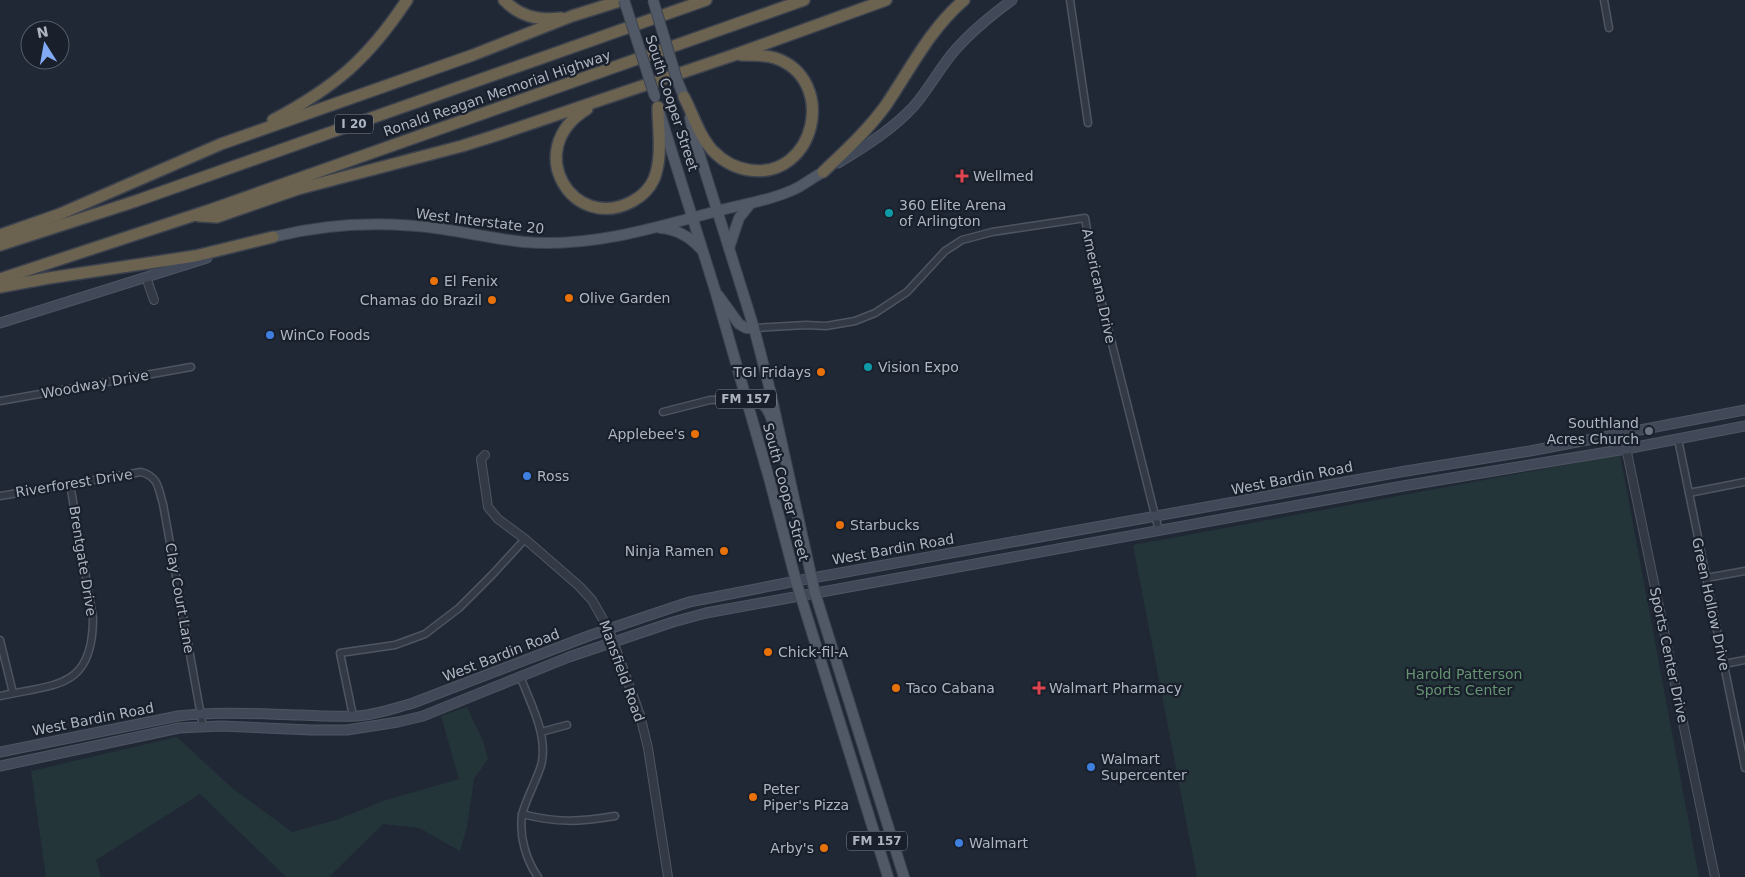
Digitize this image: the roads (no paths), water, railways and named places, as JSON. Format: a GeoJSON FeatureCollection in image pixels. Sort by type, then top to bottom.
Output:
{"type":"FeatureCollection","features":[{"type":"Feature","properties":{"kind":"highway"},"geometry":{"type":"LineString","coordinates":[[0,235],[68,210],[221,144],[300,106],[340,79],[366,55],[382,37],[407,0]]}},
{"type":"Feature","properties":{"kind":"highway"},"geometry":{"type":"LineString","coordinates":[[504,0],[510,7],[522,14],[536,18],[552,19],[572,16]]}},
{"type":"Feature","properties":{"kind":"highway"},"geometry":{"type":"LineString","coordinates":[[221,144],[457,61],[572,16],[623,0]]}},
{"type":"Feature","properties":{"kind":"highway","name":"Ronald Reagan Memorial Highway"},"geometry":{"type":"LineString","coordinates":[[0,245],[136,201],[706,0]]}},
{"type":"Feature","properties":{"kind":"highway","name":"Ronald Reagan Memorial Highway"},"geometry":{"type":"LineString","coordinates":[[0,280],[192,216],[804,0]]}},
{"type":"Feature","properties":{"kind":"highway"},"geometry":{"type":"LineString","coordinates":[[192,216],[217,217],[298,189],[462,146],[734,55],[886,0]]}},
{"type":"Feature","properties":{"kind":"highway"},"geometry":{"type":"LineString","coordinates":[[823,172],[886,105],[920,49],[944,20],[964,0]]}},
{"type":"Feature","properties":{"kind":"highway"},"geometry":{"type":"LineString","coordinates":[[684,97],[708,145],[731,165],[756,171],[774,168],[791,158],[803,146],[812,127],[814,117],[807,86],[787,64],[776,59],[762,56],[734,55]]}},
{"type":"Feature","properties":{"kind":"highway"},"geometry":{"type":"LineString","coordinates":[[622,92],[576,116],[565,127],[560,138],[556,152],[559,174],[571,193],[585,204],[602,208],[614,208],[638,198],[649,188],[654,179],[658,159],[657,102]]}},
{"type":"Feature","properties":{"kind":"highway"},"geometry":{"type":"LineString","coordinates":[[0,287],[186,258],[273,237]]}},
{"type":"Feature","properties":{"kind":"main road","name":"South Cooper Street"},"geometry":{"type":"LineString","coordinates":[[623,0],[657,102],[715,290],[796,580],[888,877]]}},
{"type":"Feature","properties":{"kind":"main road","name":"South Cooper Street"},"geometry":{"type":"LineString","coordinates":[[653,0],[754,328],[770,390],[815,594],[904,877]]}},
{"type":"Feature","properties":{"kind":"main road","name":"West Interstate 20"},"geometry":{"type":"LineString","coordinates":[[0,323],[273,237],[303,230],[374,224],[440,229],[525,242],[583,242],[652,228],[778,195],[797,188],[863,148],[898,121],[914,105],[957,48],[993,14],[1012,0]]}},
{"type":"Feature","properties":{"kind":"main road"},"geometry":{"type":"LineString","coordinates":[[729,248],[739,218],[748,206],[754,202]]}},
{"type":"Feature","properties":{"kind":"main road"},"geometry":{"type":"LineString","coordinates":[[652,228],[669,229],[683,234],[703,252]]}},
{"type":"Feature","properties":{"kind":"main road"},"geometry":{"type":"LineString","coordinates":[[715,290],[739,324],[746,328],[754,328]]}},
{"type":"Feature","properties":{"kind":"main road"},"geometry":{"type":"LineString","coordinates":[[746,399],[762,402],[769,410],[784,452]]}},
{"type":"Feature","properties":{"kind":"main road","name":"West Bardin Road"},"geometry":{"type":"LineString","coordinates":[[0,752],[200,713],[229,712],[353,716],[383,712],[413,703],[689,602],[796,580],[1745,410]]}},
{"type":"Feature","properties":{"kind":"main road","name":"West Bardin Road"},"geometry":{"type":"LineString","coordinates":[[2,765],[157,731],[179,728],[347,730],[398,722],[424,716],[569,656],[706,613],[1403,486],[1626,449],[1745,426]]}},
{"type":"Feature","properties":{"kind":"main road"},"geometry":{"type":"LineString","coordinates":[[1400,472],[1403,486]]}},
{"type":"Feature","properties":{"kind":"main road"},"geometry":{"type":"LineString","coordinates":[[989,546],[992,560]]}},
{"type":"Feature","properties":{"kind":"main road"},"geometry":{"type":"LineString","coordinates":[[0,752],[2,765]]}},
{"type":"Feature","properties":{"kind":"street"},"geometry":{"type":"LineString","coordinates":[[1070,0],[1088,123]]}},
{"type":"Feature","properties":{"kind":"street"},"geometry":{"type":"LineString","coordinates":[[1604,0],[1609,28]]}},
{"type":"Feature","properties":{"kind":"street","name":"Americana Drive"},"geometry":{"type":"LineString","coordinates":[[754,328],[806,325],[826,326],[855,321],[875,313],[907,292],[945,251],[962,240],[992,232],[1085,218],[1095,276],[1159,531]]}},
{"type":"Feature","properties":{"kind":"street"},"geometry":{"type":"LineString","coordinates":[[146,277],[154,300]]}},
{"type":"Feature","properties":{"kind":"street","name":"Woodway Drive"},"geometry":{"type":"LineString","coordinates":[[0,401],[191,367]]}},
{"type":"Feature","properties":{"kind":"street"},"geometry":{"type":"LineString","coordinates":[[663,412],[710,400],[746,399]]}},
{"type":"Feature","properties":{"kind":"street","name":"Sports Center Drive"},"geometry":{"type":"LineString","coordinates":[[1623,433],[1715,877]]}},
{"type":"Feature","properties":{"kind":"street","name":"Green Hollow Drive"},"geometry":{"type":"LineString","coordinates":[[1678,439],[1743,750],[1745,768]]}},
{"type":"Feature","properties":{"kind":"street","name":"Mansfield Road"},"geometry":{"type":"LineString","coordinates":[[484,455],[481,459],[488,507],[498,519],[579,586],[592,600],[614,641],[640,715],[648,748],[668,877]]}},
{"type":"Feature","properties":{"kind":"street","name":"Riverforest Drive"},"geometry":{"type":"LineString","coordinates":[[0,496],[141,472],[147,474]]}},
{"type":"Feature","properties":{"kind":"street","name":"Clay Court Lane"},"geometry":{"type":"LineString","coordinates":[[147,474],[156,480],[163,504],[203,727]]}},
{"type":"Feature","properties":{"kind":"street"},"geometry":{"type":"LineString","coordinates":[[1689,493],[1745,482]]}},
{"type":"Feature","properties":{"kind":"street","name":"Brentgate Drive"},"geometry":{"type":"LineString","coordinates":[[0,696],[62,683],[74,677],[89,656],[93,634],[93,618],[70,484]]}},
{"type":"Feature","properties":{"kind":"street"},"geometry":{"type":"LineString","coordinates":[[353,716],[340,654],[395,645],[425,634],[459,608],[525,540]]}},
{"type":"Feature","properties":{"kind":"street"},"geometry":{"type":"LineString","coordinates":[[1706,578],[1745,570]]}},
{"type":"Feature","properties":{"kind":"street"},"geometry":{"type":"LineString","coordinates":[[0,640],[13,693]]}},
{"type":"Feature","properties":{"kind":"street"},"geometry":{"type":"LineString","coordinates":[[1724,664],[1745,660]]}},
{"type":"Feature","properties":{"kind":"street"},"geometry":{"type":"LineString","coordinates":[[520,676],[541,732],[542,761],[522,814],[521,829],[524,849],[538,877]]}},
{"type":"Feature","properties":{"kind":"street"},"geometry":{"type":"LineString","coordinates":[[541,732],[567,725]]}},
{"type":"Feature","properties":{"kind":"street"},"geometry":{"type":"LineString","coordinates":[[522,814],[547,820],[574,822],[615,816]]}},
{"type":"Feature","properties":{"kind":"place","name":"Wellmed"},"geometry":{"type":"Point","coordinates":[962,176]}},
{"type":"Feature","properties":{"kind":"place","name":"360 Elite Arena of Arlington"},"geometry":{"type":"Point","coordinates":[889,213]}},
{"type":"Feature","properties":{"kind":"place","name":"El Fenix"},"geometry":{"type":"Point","coordinates":[434,281]}},
{"type":"Feature","properties":{"kind":"place","name":"Olive Garden"},"geometry":{"type":"Point","coordinates":[569,298]}},
{"type":"Feature","properties":{"kind":"place","name":"Chamas do Brazil"},"geometry":{"type":"Point","coordinates":[492,300]}},
{"type":"Feature","properties":{"kind":"place","name":"WinCo Foods"},"geometry":{"type":"Point","coordinates":[270,335]}},
{"type":"Feature","properties":{"kind":"place","name":"Vision Expo"},"geometry":{"type":"Point","coordinates":[868,367]}},
{"type":"Feature","properties":{"kind":"place","name":"TGI Fridays"},"geometry":{"type":"Point","coordinates":[821,372]}},
{"type":"Feature","properties":{"kind":"place","name":"Southland Acres Church"},"geometry":{"type":"Point","coordinates":[1649,431]}},
{"type":"Feature","properties":{"kind":"place","name":"Applebee's"},"geometry":{"type":"Point","coordinates":[695,434]}},
{"type":"Feature","properties":{"kind":"place","name":"Ross"},"geometry":{"type":"Point","coordinates":[527,476]}},
{"type":"Feature","properties":{"kind":"place","name":"Starbucks"},"geometry":{"type":"Point","coordinates":[840,525]}},
{"type":"Feature","properties":{"kind":"place","name":"Ninja Ramen"},"geometry":{"type":"Point","coordinates":[724,551]}},
{"type":"Feature","properties":{"kind":"place","name":"Chick-fil-A"},"geometry":{"type":"Point","coordinates":[768,652]}},
{"type":"Feature","properties":{"kind":"place","name":"Taco Cabana"},"geometry":{"type":"Point","coordinates":[896,688]}},
{"type":"Feature","properties":{"kind":"place","name":"Walmart Pharmacy"},"geometry":{"type":"Point","coordinates":[1039,688]}},
{"type":"Feature","properties":{"kind":"place","name":"Walmart Supercenter"},"geometry":{"type":"Point","coordinates":[1091,767]}},
{"type":"Feature","properties":{"kind":"place","name":"Peter Piper's Pizza"},"geometry":{"type":"Point","coordinates":[753,797]}},
{"type":"Feature","properties":{"kind":"place","name":"Walmart"},"geometry":{"type":"Point","coordinates":[959,843]}},
{"type":"Feature","properties":{"kind":"place","name":"Arby's"},"geometry":{"type":"Point","coordinates":[824,848]}},
{"type":"Feature","properties":{"kind":"park label","name":"Harold Patterson Sports Center"},"geometry":{"type":"Point","coordinates":[1464,682]}}]}
